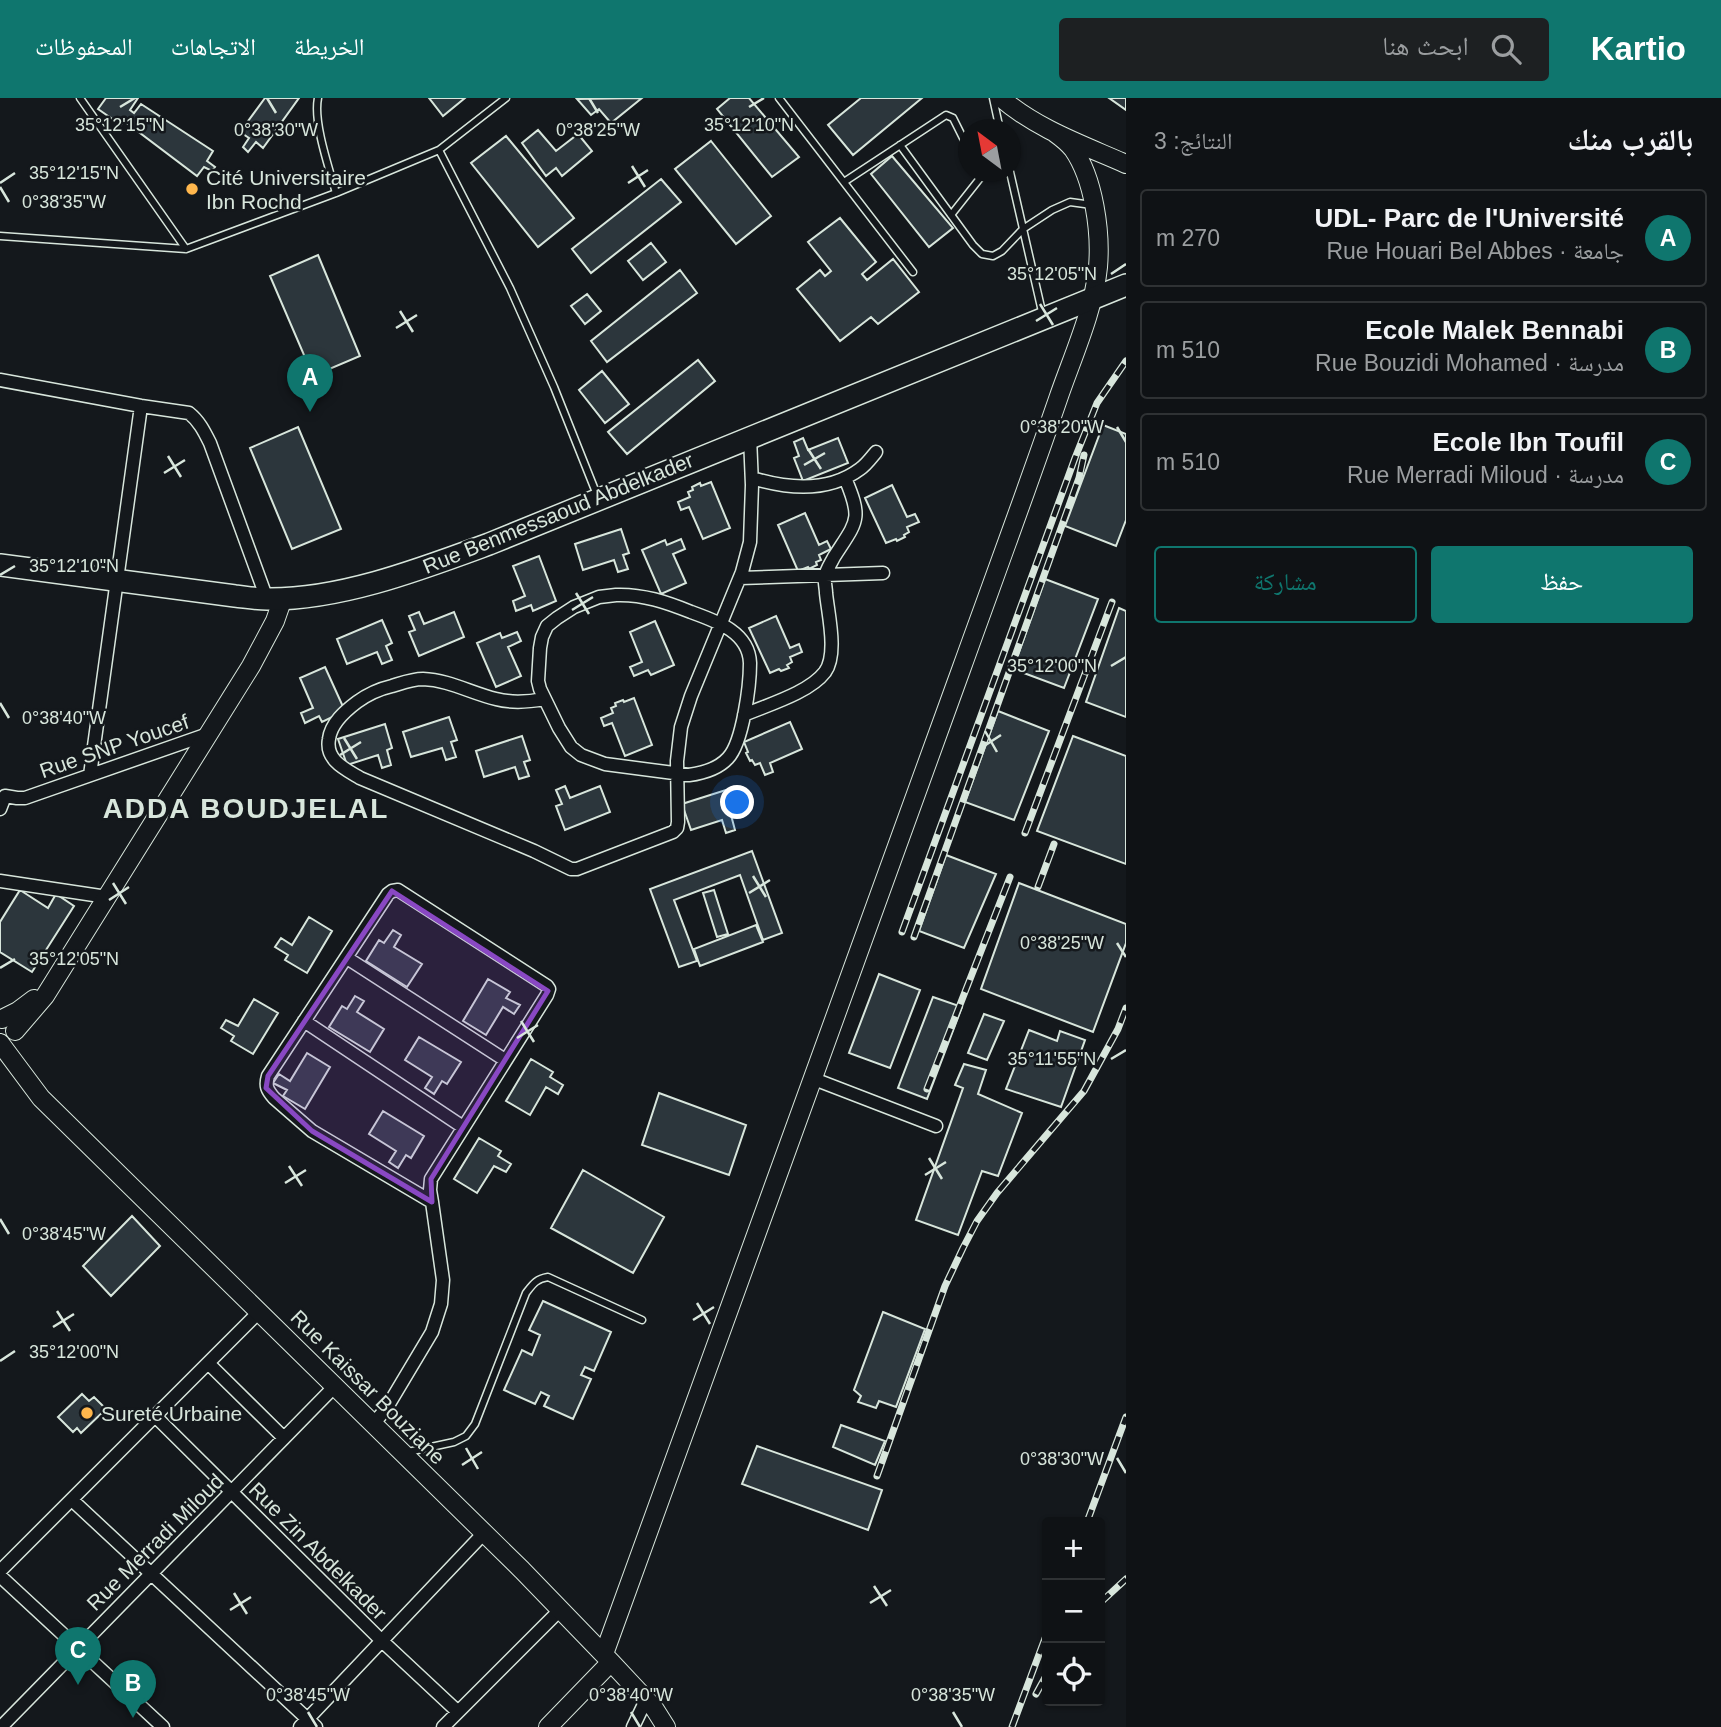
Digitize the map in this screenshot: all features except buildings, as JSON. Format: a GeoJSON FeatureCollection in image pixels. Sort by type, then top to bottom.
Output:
{"type":"FeatureCollection","features":[{"type":"Feature","properties":{"kind":"main road","name":"Rue Benmessaoud Abdelkader"},"geometry":{"type":"LineString","coordinates":[[0,565],[275,599],[333,592],[436,564],[489,544],[1126,285]]}},
{"type":"Feature","properties":{"kind":"street"},"geometry":{"type":"LineString","coordinates":[[1001,98],[1012,108],[1055,133],[1126,164]]}},
{"type":"Feature","properties":{"kind":"street"},"geometry":{"type":"LineString","coordinates":[[548,1727],[608,1658],[1092,299],[1098,266],[1094,205],[1081,162],[1070,145],[1055,133]]}},
{"type":"Feature","properties":{"kind":"street"},"geometry":{"type":"LineString","coordinates":[[0,380],[189,413],[202,426],[210,443],[275,599],[271,628],[251,666],[45,996],[7,1038]]}},
{"type":"Feature","properties":{"kind":"street"},"geometry":{"type":"LineString","coordinates":[[90,775],[141,406]]}},
{"type":"Feature","properties":{"kind":"street"},"geometry":{"type":"LineString","coordinates":[[544,699],[519,702],[497,700],[443,682],[425,679],[410,681],[371,694],[354,704],[336,721],[328,748],[334,761],[360,778],[575,869],[669,835],[676,830],[681,727],[691,695],[740,578],[750,542],[750,437]]}},
{"type":"Feature","properties":{"kind":"street"},"geometry":{"type":"LineString","coordinates":[[752,478],[796,487],[822,486],[845,478],[862,468],[876,452]]}},
{"type":"Feature","properties":{"kind":"street"},"geometry":{"type":"LineString","coordinates":[[744,716],[796,693],[815,682],[826,671],[832,646],[825,575],[852,530],[857,512],[845,478]]}},
{"type":"Feature","properties":{"kind":"street"},"geometry":{"type":"LineString","coordinates":[[740,578],[883,573]]}},
{"type":"Feature","properties":{"kind":"street"},"geometry":{"type":"LineString","coordinates":[[608,596],[640,596],[660,600],[722,623],[737,635],[744,645],[750,658],[750,671],[737,744],[730,756],[718,766],[703,773],[689,775],[659,772],[605,764],[581,755],[571,747],[559,729],[538,681],[542,637],[547,626],[574,607],[608,596]]}},
{"type":"Feature","properties":{"kind":"street","name":"Rue SNP Youcef"},"geometry":{"type":"LineString","coordinates":[[0,808],[3,795],[25,798],[208,734]]}},
{"type":"Feature","properties":{"kind":"street"},"geometry":{"type":"LineString","coordinates":[[0,881],[107,897]]}},
{"type":"Feature","properties":{"kind":"street"},"geometry":{"type":"LineString","coordinates":[[373,1424],[386,1409],[432,1332],[441,1304],[443,1280],[432,1202],[430,1190],[431,1179],[549,989],[398,890],[388,894],[268,1076],[266,1085],[268,1092],[313,1131],[432,1202]]}},
{"type":"Feature","properties":{"kind":"street"},"geometry":{"type":"LineString","coordinates":[[347,958],[506,1059]]}},
{"type":"Feature","properties":{"kind":"street"},"geometry":{"type":"LineString","coordinates":[[1,1019],[24,1007],[54,980]]}},
{"type":"Feature","properties":{"kind":"street"},"geometry":{"type":"LineString","coordinates":[[1,1019],[11,1022],[7,1038]]}},
{"type":"Feature","properties":{"kind":"street"},"geometry":{"type":"LineString","coordinates":[[304,1021],[463,1127]]}},
{"type":"Feature","properties":{"kind":"street","name":"Rue Kaissar Bouziane"},"geometry":{"type":"LineString","coordinates":[[7,1038],[31,1086],[41,1098],[560,1609],[646,1700],[666,1727]]}},
{"type":"Feature","properties":{"kind":"street"},"geometry":{"type":"LineString","coordinates":[[814,1079],[936,1126]]}},
{"type":"Feature","properties":{"kind":"street"},"geometry":{"type":"LineString","coordinates":[[163,1727],[0,1574],[259,1312]]}},
{"type":"Feature","properties":{"kind":"street"},"geometry":{"type":"LineString","coordinates":[[208,1363],[284,1438]]}},
{"type":"Feature","properties":{"kind":"street","name":"Rue Merradi Miloud"},"geometry":{"type":"LineString","coordinates":[[3,1725],[335,1386]]}},
{"type":"Feature","properties":{"kind":"street","name":"Rue Zin Abdelkader"},"geometry":{"type":"LineString","coordinates":[[155,1416],[382,1641],[457,1711]]}},
{"type":"Feature","properties":{"kind":"street"},"geometry":{"type":"LineString","coordinates":[[72,1500],[308,1724],[382,1641],[484,1534]]}},
{"type":"Feature","properties":{"kind":"street"},"geometry":{"type":"LineString","coordinates":[[443,1727],[560,1609]]}},
{"type":"Feature","properties":{"kind":"street"},"geometry":{"type":"LineString","coordinates":[[633,1727],[646,1700]]}},
{"type":"Feature","properties":{"kind":"lane"},"geometry":{"type":"LineString","coordinates":[[318,98],[320,128],[336,193]]}},
{"type":"Feature","properties":{"kind":"lane"},"geometry":{"type":"LineString","coordinates":[[0,236],[186,249],[336,193],[439,150],[506,98]]}},
{"type":"Feature","properties":{"kind":"lane"},"geometry":{"type":"LineString","coordinates":[[779,98],[913,272]]}},
{"type":"Feature","properties":{"kind":"lane"},"geometry":{"type":"LineString","coordinates":[[993,98],[998,119]]}},
{"type":"Feature","properties":{"kind":"lane"},"geometry":{"type":"LineString","coordinates":[[82,99],[186,249]]}},
{"type":"Feature","properties":{"kind":"lane"},"geometry":{"type":"LineString","coordinates":[[844,182],[946,115],[953,118],[958,128]]}},
{"type":"Feature","properties":{"kind":"lane"},"geometry":{"type":"LineString","coordinates":[[900,145],[982,254],[993,256],[1002,251],[1024,229],[1052,210],[1070,202],[1094,205]]}},
{"type":"Feature","properties":{"kind":"lane"},"geometry":{"type":"LineString","coordinates":[[439,150],[510,288],[554,387],[598,498]]}},
{"type":"Feature","properties":{"kind":"lane"},"geometry":{"type":"LineString","coordinates":[[951,215],[977,182]]}},
{"type":"Feature","properties":{"kind":"lane"},"geometry":{"type":"LineString","coordinates":[[1012,182],[1043,319]]}},
{"type":"Feature","properties":{"kind":"lane"},"geometry":{"type":"LineString","coordinates":[[403,1454],[454,1442],[466,1436],[475,1424],[526,1293],[540,1278],[548,1277],[642,1320]]}},
{"type":"Feature","properties":{"kind":"highlighted area"},"geometry":{"type":"Polygon","coordinates":[[[392,891],[548,991],[431,1179],[432,1202],[312,1131],[266,1088],[268,1076],[392,891]]]}},
{"type":"Feature","properties":{"kind":"railway"},"geometry":{"type":"LineString","coordinates":[[902,932],[1075,458],[1097,403],[1126,361]]}},
{"type":"Feature","properties":{"kind":"railway"},"geometry":{"type":"LineString","coordinates":[[914,937],[1079,478],[1084,455]]}},
{"type":"Feature","properties":{"kind":"railway"},"geometry":{"type":"LineString","coordinates":[[1025,833],[1112,602]]}},
{"type":"Feature","properties":{"kind":"railway"},"geometry":{"type":"LineString","coordinates":[[1038,887],[1054,844]]}},
{"type":"Feature","properties":{"kind":"railway"},"geometry":{"type":"LineString","coordinates":[[927,1089],[1010,877]]}},
{"type":"Feature","properties":{"kind":"railway"},"geometry":{"type":"LineString","coordinates":[[877,1476],[945,1286],[977,1221],[997,1193],[1084,1091],[1118,1029],[1126,1008]]}},
{"type":"Feature","properties":{"kind":"railway"},"geometry":{"type":"LineString","coordinates":[[1089,1517],[1126,1417]]}},
{"type":"Feature","properties":{"kind":"railway"},"geometry":{"type":"LineString","coordinates":[[1105,1598],[1126,1579]]}},
{"type":"Feature","properties":{"kind":"railway"},"geometry":{"type":"LineString","coordinates":[[1012,1727],[1043,1643]]}},
{"type":"Feature","properties":{"kind":"railway"},"geometry":{"type":"LineString","coordinates":[[1036,1694],[1042,1683]]}},
{"type":"Feature","properties":{"kind":"place","name":"Cité Universitaire Ibn Rochd"},"geometry":{"type":"Point","coordinates":[192,189]}},
{"type":"Feature","properties":{"kind":"place","name":"UDL- Parc de l'Université"},"geometry":{"type":"Point","coordinates":[310,412]}},
{"type":"Feature","properties":{"kind":"place","name":"Sureté Urbaine"},"geometry":{"type":"Point","coordinates":[87,1413]}},
{"type":"Feature","properties":{"kind":"place","name":"Ecole Ibn Toufil"},"geometry":{"type":"Point","coordinates":[78,1685]}},
{"type":"Feature","properties":{"kind":"place","name":"Ecole Malek Bennabi"},"geometry":{"type":"Point","coordinates":[133,1718]}},
{"type":"Feature","properties":{"kind":"district","name":"ADDA BOUDJELAL"},"geometry":{"type":"Point","coordinates":[246,808]}}]}
